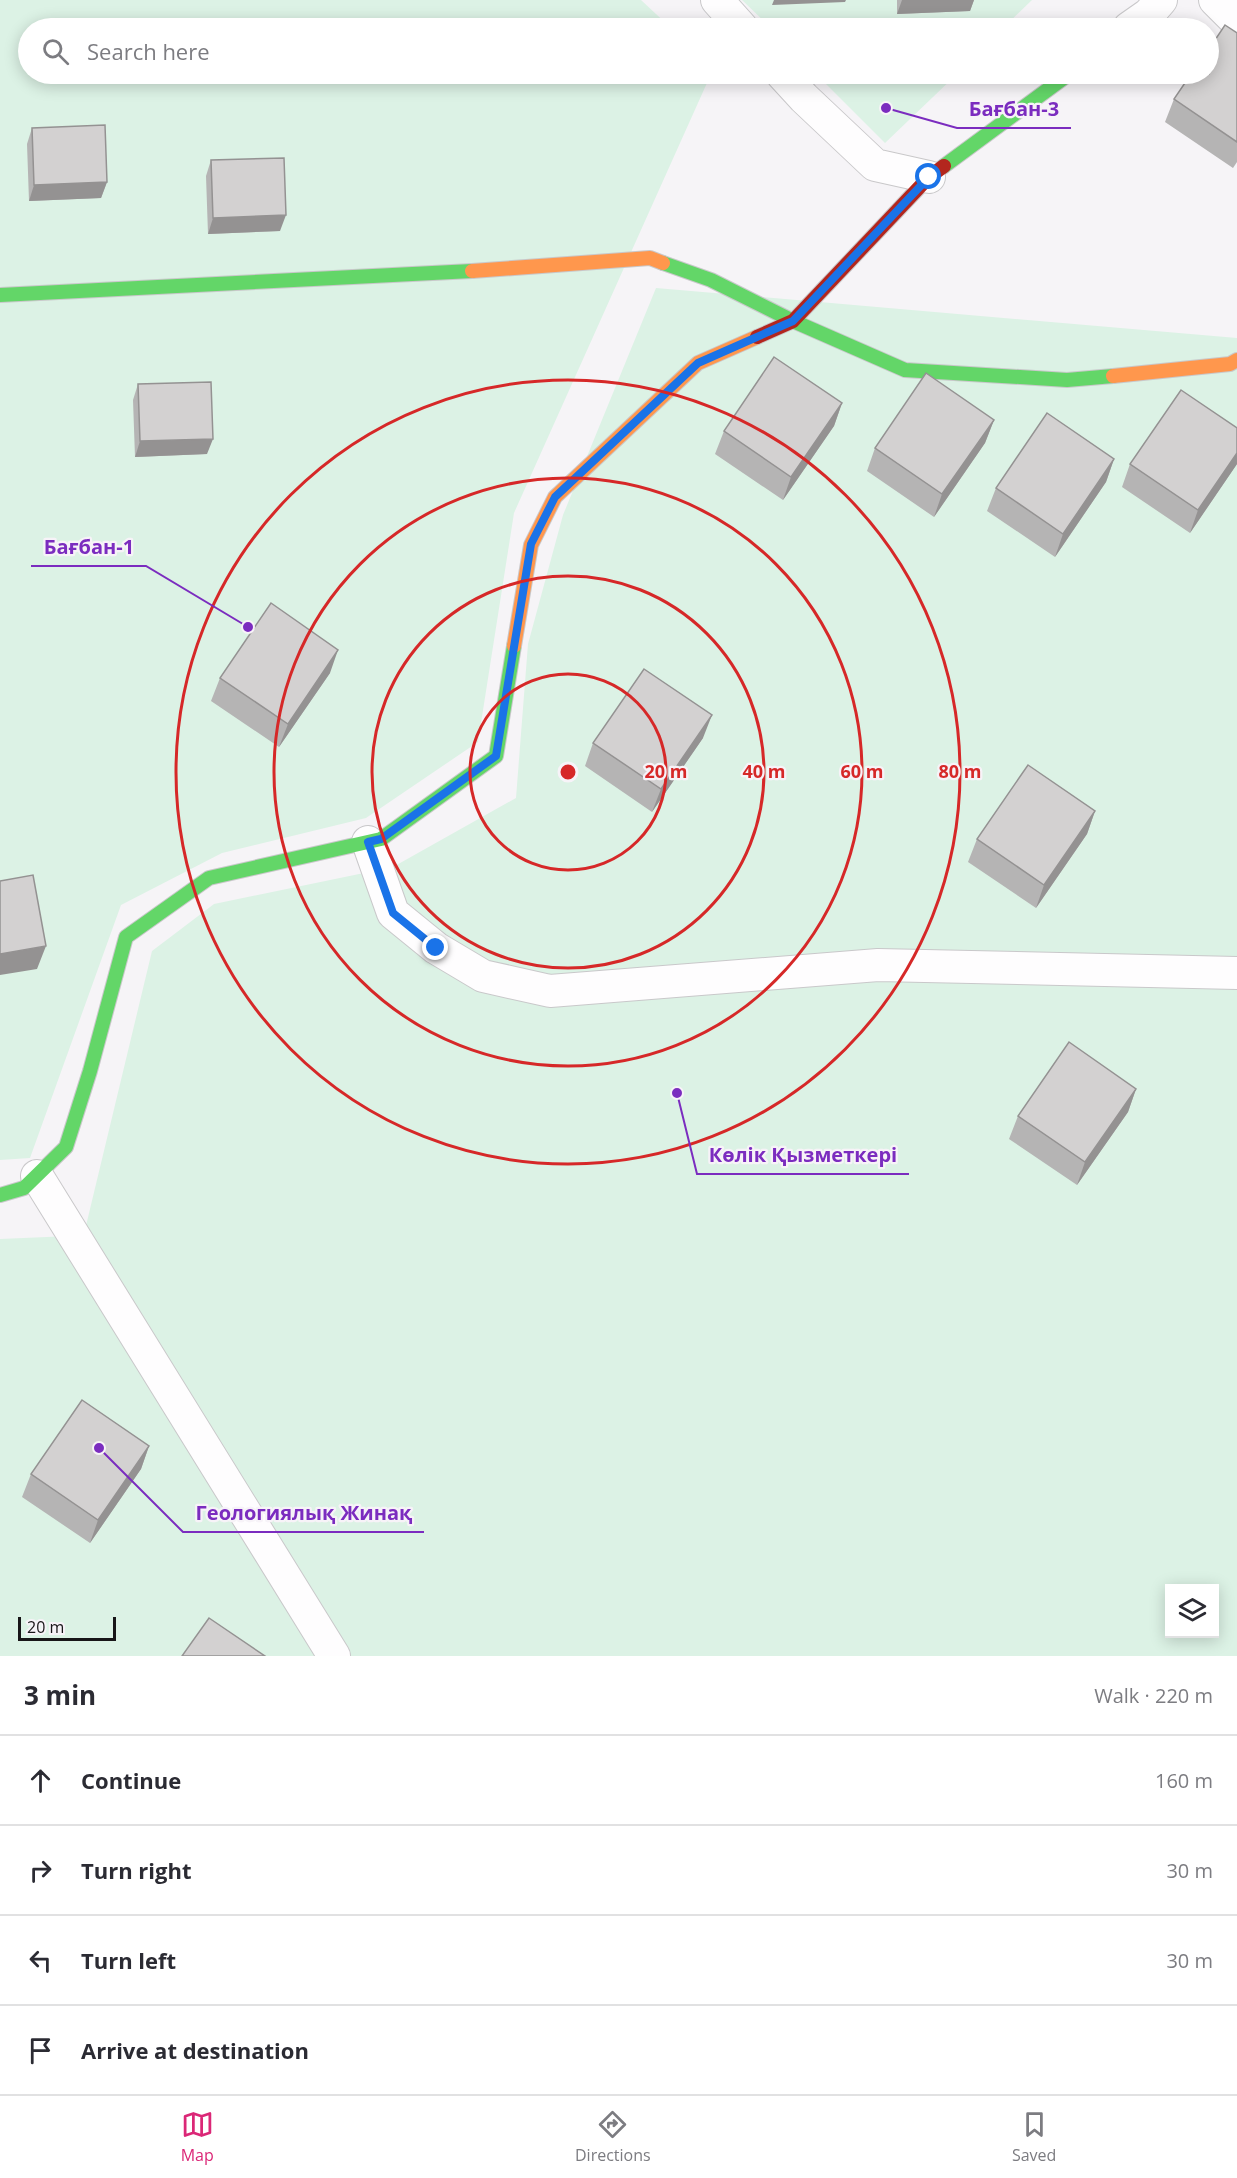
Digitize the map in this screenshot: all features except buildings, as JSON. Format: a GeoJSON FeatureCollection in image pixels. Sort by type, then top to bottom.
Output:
{"type":"FeatureCollection","features":[{"type":"Feature","properties":{"kind":"street"},"geometry":{"type":"LineString","coordinates":[[717,0],[733,18]]}},
{"type":"Feature","properties":{"kind":"street"},"geometry":{"type":"LineString","coordinates":[[1143,18],[1161,0]]}},
{"type":"Feature","properties":{"kind":"street"},"geometry":{"type":"LineString","coordinates":[[1215,0],[1237,22]]}},
{"type":"Feature","properties":{"kind":"street"},"geometry":{"type":"LineString","coordinates":[[791,84],[875,165],[929,177]]}},
{"type":"Feature","properties":{"kind":"street"},"geometry":{"type":"LineString","coordinates":[[0,1195],[24,1188],[66,1147],[90,1071],[126,938],[209,878],[381,839],[496,756],[531,544],[555,497],[698,363],[793,321],[929,177],[1055,84]]}},
{"type":"Feature","properties":{"kind":"street"},"geometry":{"type":"LineString","coordinates":[[0,295],[468,271],[650,258],[711,280],[793,321],[905,370],[1067,380],[1230,364],[1237,360]]}},
{"type":"Feature","properties":{"kind":"street"},"geometry":{"type":"LineString","coordinates":[[368,842],[393,913],[436,948],[483,976],[550,991],[878,965],[1237,973]]}},
{"type":"Feature","properties":{"kind":"street"},"geometry":{"type":"LineString","coordinates":[[37,1176],[334,1656]]}},
{"type":"Feature","properties":{"kind":"green space"},"geometry":{"type":"Polygon","coordinates":[[[0,0],[641,0],[660,18],[18,18],[18,84],[707,84],[514,513],[478,742],[366,818],[222,853],[121,905],[30,1158],[0,1160],[0,0]]]}},
{"type":"Feature","properties":{"kind":"green space"},"geometry":{"type":"Polygon","coordinates":[[[742,0],[1032,0],[1013,18],[761,18],[742,0]]]}},
{"type":"Feature","properties":{"kind":"green space"},"geometry":{"type":"Polygon","coordinates":[[[826,84],[947,84],[885,143],[826,84]]]}},
{"type":"Feature","properties":{"kind":"green space"},"geometry":{"type":"Polygon","coordinates":[[[656,288],[1237,338],[1237,1656],[341,1656],[84,1234],[152,951],[214,904],[393,867],[516,798],[528,644],[563,515],[656,288]]]}},
{"type":"Feature","properties":{"kind":"green space"},"geometry":{"type":"Polygon","coordinates":[[[70,1236],[325,1656],[0,1656],[0,1239],[70,1236]]]}},
{"type":"Feature","properties":{"kind":"traffic: fast"},"geometry":{"type":"LineString","coordinates":[[944,166],[1055,84]]}},
{"type":"Feature","properties":{"kind":"traffic: fast"},"geometry":{"type":"LineString","coordinates":[[663,263],[711,280],[793,321],[905,370],[1067,380],[1113,376]]}},
{"type":"Feature","properties":{"kind":"traffic: fast"},"geometry":{"type":"LineString","coordinates":[[0,295],[472,271]]}},
{"type":"Feature","properties":{"kind":"traffic: fast"},"geometry":{"type":"LineString","coordinates":[[0,1195],[24,1188],[66,1147],[90,1071],[126,937],[209,878],[381,839],[496,756],[514,646]]}},
{"type":"Feature","properties":{"kind":"traffic: slow"},"geometry":{"type":"LineString","coordinates":[[472,271],[650,258],[663,263]]}},
{"type":"Feature","properties":{"kind":"traffic: slow"},"geometry":{"type":"LineString","coordinates":[[514,646],[531,545],[555,497],[698,363],[757,337]]}},
{"type":"Feature","properties":{"kind":"traffic: slow"},"geometry":{"type":"LineString","coordinates":[[1113,376],[1230,364],[1237,360]]}},
{"type":"Feature","properties":{"kind":"traffic: jam"},"geometry":{"type":"LineString","coordinates":[[757,337],[793,321],[929,177],[944,166]]}},
{"type":"Feature","properties":{"kind":"place","name":"Бағбан-3"},"geometry":{"type":"Point","coordinates":[886,108]}},
{"type":"Feature","properties":{"kind":"place","name":"Бағбан-1"},"geometry":{"type":"Point","coordinates":[248,627]}},
{"type":"Feature","properties":{"kind":"place","name":"Көлік Қызметкері"},"geometry":{"type":"Point","coordinates":[677,1093]}},
{"type":"Feature","properties":{"kind":"place","name":"Геологиялық Жинақ"},"geometry":{"type":"Point","coordinates":[99,1448]}},
{"type":"Feature","properties":{"kind":"route"},"geometry":{"type":"LineString","coordinates":[[436,948],[393,913],[368,842],[381,839],[496,756],[531,544],[555,497],[698,363],[793,321],[929,177]]}}]}
